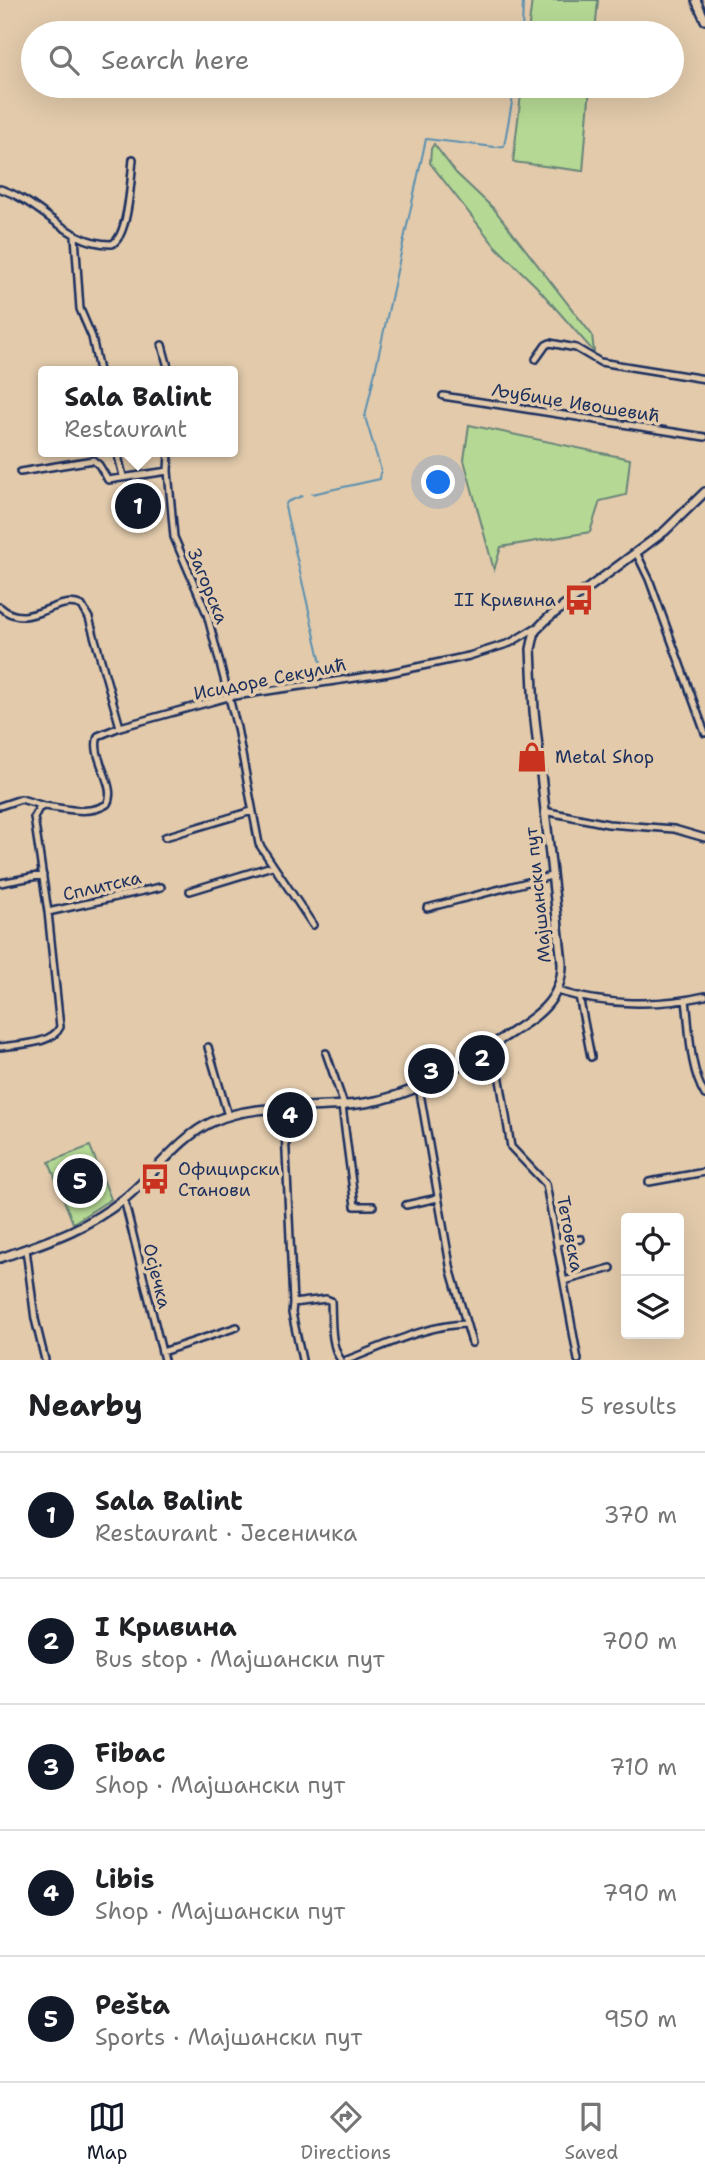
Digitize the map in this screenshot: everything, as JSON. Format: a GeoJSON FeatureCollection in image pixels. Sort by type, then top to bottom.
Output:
{"type":"FeatureCollection","features":[{"type":"Feature","properties":{"kind":"street"},"geometry":{"type":"LineString","coordinates":[[696,0],[705,20]]}},
{"type":"Feature","properties":{"kind":"street"},"geometry":{"type":"LineString","coordinates":[[0,189],[16,195],[75,236],[108,244],[119,240],[128,205],[133,159]]}},
{"type":"Feature","properties":{"kind":"street"},"geometry":{"type":"LineString","coordinates":[[75,236],[80,309],[92,337],[98,366]]}},
{"type":"Feature","properties":{"kind":"street"},"geometry":{"type":"LineString","coordinates":[[536,359],[550,343],[576,348],[600,362],[705,379]]}},
{"type":"Feature","properties":{"kind":"street"},"geometry":{"type":"LineString","coordinates":[[162,345],[168,366]]}},
{"type":"Feature","properties":{"kind":"street","name":"Љубице Ивошевић"},"geometry":{"type":"LineString","coordinates":[[443,396],[705,438]]}},
{"type":"Feature","properties":{"kind":"street"},"geometry":{"type":"LineString","coordinates":[[118,457],[122,476]]}},
{"type":"Feature","properties":{"kind":"street","name":"Загорска"},"geometry":{"type":"LineString","coordinates":[[169,457],[168,471],[174,537],[207,614],[237,728],[259,844],[313,925]]}},
{"type":"Feature","properties":{"kind":"street"},"geometry":{"type":"LineString","coordinates":[[20,472],[93,460],[99,464],[108,480],[168,471]]}},
{"type":"Feature","properties":{"kind":"street"},"geometry":{"type":"LineString","coordinates":[[538,627],[666,531],[705,492]]}},
{"type":"Feature","properties":{"kind":"street"},"geometry":{"type":"LineString","coordinates":[[636,552],[649,579],[705,733]]}},
{"type":"Feature","properties":{"kind":"street"},"geometry":{"type":"LineString","coordinates":[[0,607],[10,615],[20,617],[72,604],[82,606],[89,618],[120,727]]}},
{"type":"Feature","properties":{"kind":"street","name":"Исидоре Секулић"},"geometry":{"type":"LineString","coordinates":[[44,806],[82,810],[98,809],[107,804],[111,794],[99,758],[96,739],[102,733],[228,697],[389,673],[469,656],[510,643],[538,627]]}},
{"type":"Feature","properties":{"kind":"street","name":"Мајшански пут"},"geometry":{"type":"LineString","coordinates":[[538,627],[532,637],[531,649],[544,811],[562,963],[557,991]]}},
{"type":"Feature","properties":{"kind":"street"},"geometry":{"type":"LineString","coordinates":[[0,806],[22,799],[44,806]]}},
{"type":"Feature","properties":{"kind":"street"},"geometry":{"type":"LineString","coordinates":[[0,1048],[55,1036],[60,1027],[48,912],[34,817],[39,808],[44,806]]}},
{"type":"Feature","properties":{"kind":"street"},"geometry":{"type":"LineString","coordinates":[[165,836],[252,811]]}},
{"type":"Feature","properties":{"kind":"street"},"geometry":{"type":"LineString","coordinates":[[544,811],[608,824],[674,829],[705,838]]}},
{"type":"Feature","properties":{"kind":"street"},"geometry":{"type":"LineString","coordinates":[[190,891],[272,866]]}},
{"type":"Feature","properties":{"kind":"street"},"geometry":{"type":"LineString","coordinates":[[0,883],[43,875]]}},
{"type":"Feature","properties":{"kind":"street"},"geometry":{"type":"LineString","coordinates":[[427,908],[551,876]]}},
{"type":"Feature","properties":{"kind":"street","name":"Сплитска"},"geometry":{"type":"LineString","coordinates":[[48,912],[161,887]]}},
{"type":"Feature","properties":{"kind":"street"},"geometry":{"type":"LineString","coordinates":[[0,1258],[61,1238],[103,1214],[124,1199],[196,1132],[213,1121],[228,1116],[284,1109],[343,1106],[396,1096],[440,1078],[539,1014],[548,1006],[557,991],[604,1001],[643,1003],[705,996]]}},
{"type":"Feature","properties":{"kind":"street"},"geometry":{"type":"LineString","coordinates":[[579,996],[591,1057]]}},
{"type":"Feature","properties":{"kind":"street"},"geometry":{"type":"LineString","coordinates":[[686,1000],[693,1058],[699,1085],[705,1095]]}},
{"type":"Feature","properties":{"kind":"street","name":"Тетовска"},"geometry":{"type":"LineString","coordinates":[[494,1043],[510,1147],[546,1184],[578,1360]]}},
{"type":"Feature","properties":{"kind":"street"},"geometry":{"type":"LineString","coordinates":[[208,1047],[228,1116]]}},
{"type":"Feature","properties":{"kind":"street"},"geometry":{"type":"LineString","coordinates":[[326,1053],[343,1106],[355,1206],[373,1206]]}},
{"type":"Feature","properties":{"kind":"street"},"geometry":{"type":"LineString","coordinates":[[419,1087],[451,1271],[472,1343]]}},
{"type":"Feature","properties":{"kind":"street"},"geometry":{"type":"LineString","coordinates":[[284,1109],[292,1313],[302,1360]]}},
{"type":"Feature","properties":{"kind":"street"},"geometry":{"type":"LineString","coordinates":[[649,1182],[705,1172]]}},
{"type":"Feature","properties":{"kind":"street"},"geometry":{"type":"LineString","coordinates":[[406,1205],[438,1198]]}},
{"type":"Feature","properties":{"kind":"street","name":"Осјечка"},"geometry":{"type":"LineString","coordinates":[[124,1199],[164,1360]]}},
{"type":"Feature","properties":{"kind":"street"},"geometry":{"type":"LineString","coordinates":[[557,1242],[581,1239]]}},
{"type":"Feature","properties":{"kind":"street"},"geometry":{"type":"LineString","coordinates":[[26,1249],[35,1319],[44,1360]]}},
{"type":"Feature","properties":{"kind":"street"},"geometry":{"type":"LineString","coordinates":[[564,1281],[611,1268]]}},
{"type":"Feature","properties":{"kind":"street"},"geometry":{"type":"LineString","coordinates":[[293,1303],[326,1299],[331,1301],[330,1319],[339,1357]]}},
{"type":"Feature","properties":{"kind":"street"},"geometry":{"type":"LineString","coordinates":[[347,1360],[423,1332],[449,1325],[466,1324]]}},
{"type":"Feature","properties":{"kind":"street"},"geometry":{"type":"LineString","coordinates":[[162,1352],[237,1327]]}},
{"type":"Feature","properties":{"kind":"green space"},"geometry":{"type":"Polygon","coordinates":[[[532,0],[598,0],[596,21],[529,21],[532,0]]]}},
{"type":"Feature","properties":{"kind":"green space"},"geometry":{"type":"Polygon","coordinates":[[[521,98],[589,98],[583,171],[513,162],[521,98]]]}},
{"type":"Feature","properties":{"kind":"green space"},"geometry":{"type":"Polygon","coordinates":[[[434,144],[456,173],[494,209],[592,335],[594,352],[536,286],[495,246],[430,163],[434,144]]]}},
{"type":"Feature","properties":{"kind":"green space"},"geometry":{"type":"Polygon","coordinates":[[[469,425],[630,459],[626,495],[600,501],[590,532],[501,547],[494,570],[464,460],[469,425]]]}},
{"type":"Feature","properties":{"kind":"green space"},"geometry":{"type":"Polygon","coordinates":[[[90,1146],[111,1199],[73,1223],[49,1162],[90,1146]]]}},
{"type":"Feature","properties":{"kind":"waterway"},"geometry":{"type":"LineString","coordinates":[[522,21],[523,0]]}},
{"type":"Feature","properties":{"kind":"waterway"},"geometry":{"type":"LineString","coordinates":[[312,494],[380,479],[381,470],[365,417],[426,139],[504,146],[513,98]]}},
{"type":"Feature","properties":{"kind":"waterway"},"geometry":{"type":"LineString","coordinates":[[302,496],[287,502],[285,507],[321,663]]}},
{"type":"Feature","properties":{"kind":"place","name":"Sala Balint"},"geometry":{"type":"Point","coordinates":[138,506]}},
{"type":"Feature","properties":{"kind":"place","name":"II Кривина"},"geometry":{"type":"Point","coordinates":[579,600]}},
{"type":"Feature","properties":{"kind":"place","name":"Metal Shop"},"geometry":{"type":"Point","coordinates":[532,757]}},
{"type":"Feature","properties":{"kind":"place","name":"I Кривина"},"geometry":{"type":"Point","coordinates":[482,1058]}},
{"type":"Feature","properties":{"kind":"place","name":"Fibac"},"geometry":{"type":"Point","coordinates":[431,1071]}},
{"type":"Feature","properties":{"kind":"place","name":"Libis"},"geometry":{"type":"Point","coordinates":[290,1115]}},
{"type":"Feature","properties":{"kind":"place","name":"Официрски Станови"},"geometry":{"type":"Point","coordinates":[155,1179]}},
{"type":"Feature","properties":{"kind":"place","name":"Pešta"},"geometry":{"type":"Point","coordinates":[80,1181]}}]}
